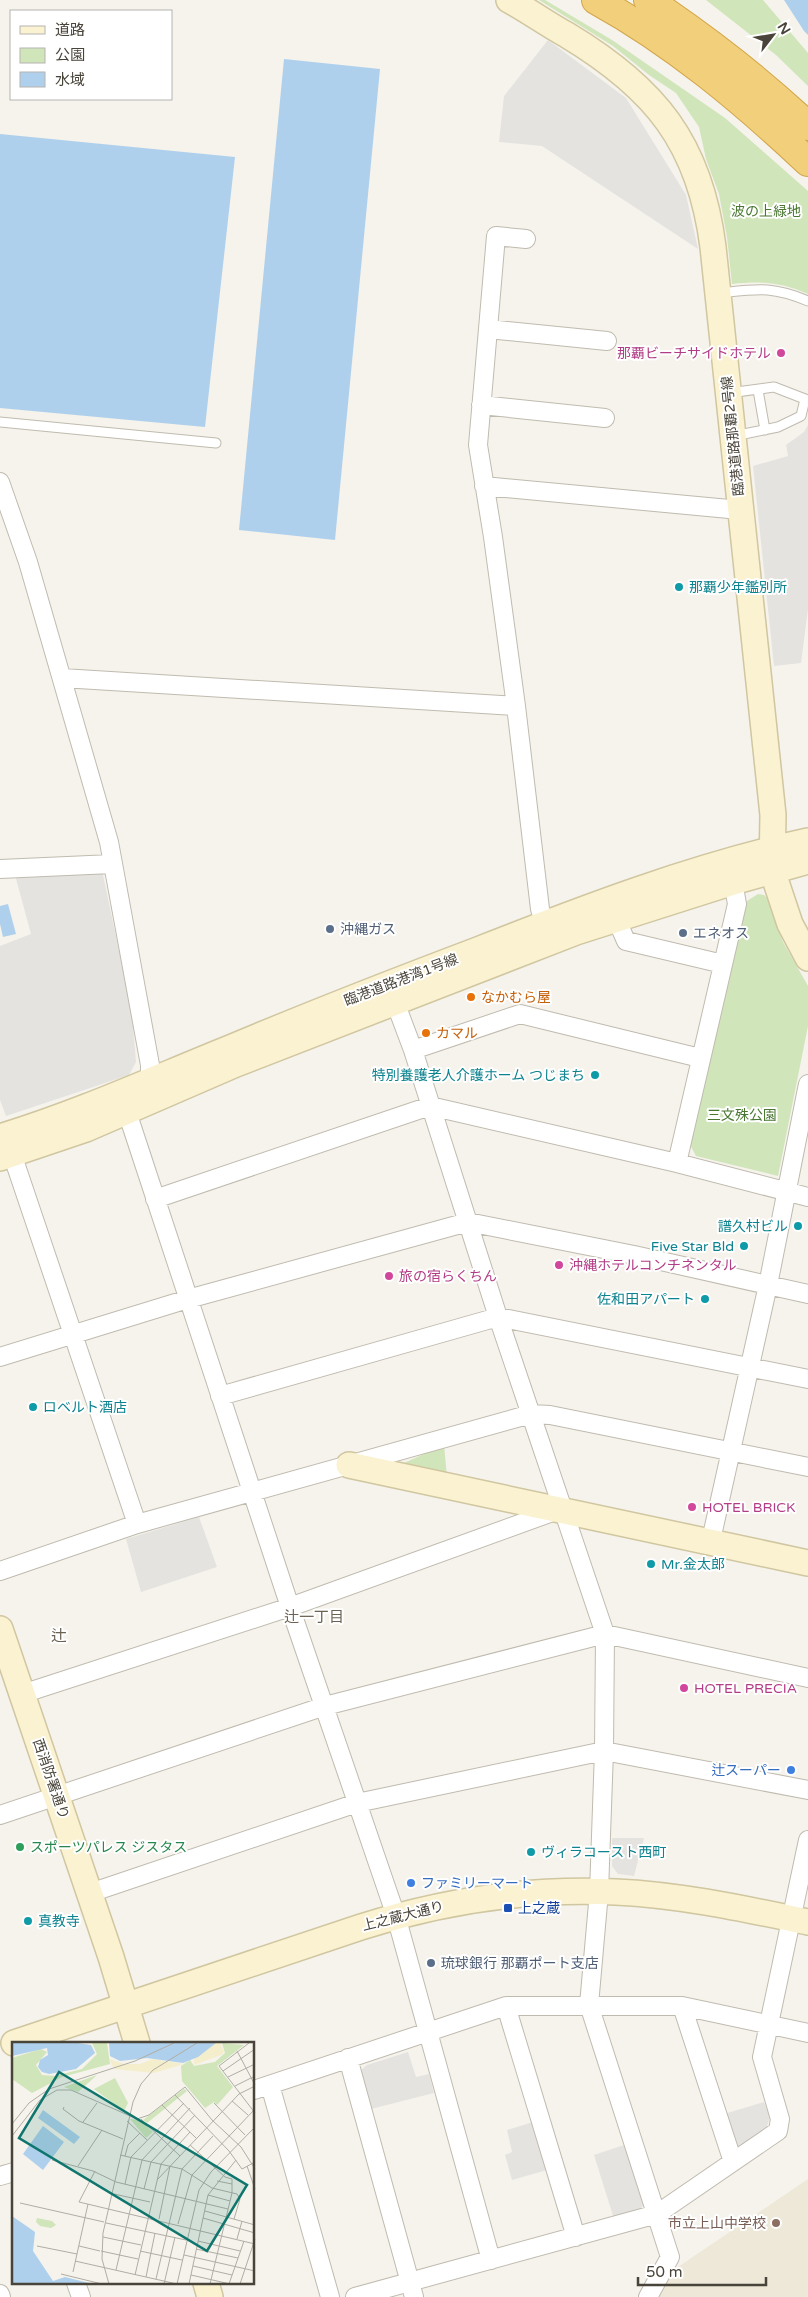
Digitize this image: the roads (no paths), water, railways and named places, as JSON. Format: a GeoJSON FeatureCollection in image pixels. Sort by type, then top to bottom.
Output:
{"type":"FeatureCollection","features":[{"type":"Feature","properties":{"kind":"highway"},"geometry":{"type":"LineString","coordinates":[[596,0],[686,58],[754,112],[808,162]]}},
{"type":"Feature","properties":{"kind":"highway"},"geometry":{"type":"LineString","coordinates":[[648,0],[699,34],[778,98],[808,126]]}},
{"type":"Feature","properties":{"kind":"street","name":"臨港道路那覇2号線"},"geometry":{"type":"LineString","coordinates":[[508,0],[617,67],[649,96],[684,147],[701,186],[710,230],[718,293],[773,815],[772,860]]}},
{"type":"Feature","properties":{"kind":"street"},"geometry":{"type":"LineString","coordinates":[[526,239],[496,236],[478,445],[516,706],[540,909],[548,933]]}},
{"type":"Feature","properties":{"kind":"street"},"geometry":{"type":"LineString","coordinates":[[488,329],[606,341]]}},
{"type":"Feature","properties":{"kind":"street"},"geometry":{"type":"LineString","coordinates":[[481,406],[605,418]]}},
{"type":"Feature","properties":{"kind":"street"},"geometry":{"type":"LineString","coordinates":[[0,482],[28,562],[109,842],[147,1046],[150,1082],[127,1112],[290,1607],[396,1916],[491,2260]]}},
{"type":"Feature","properties":{"kind":"street"},"geometry":{"type":"LineString","coordinates":[[484,486],[740,510]]}},
{"type":"Feature","properties":{"kind":"street"},"geometry":{"type":"LineString","coordinates":[[62,678],[516,706]]}},
{"type":"Feature","properties":{"kind":"street","name":"臨港道路港湾1号線"},"geometry":{"type":"LineString","coordinates":[[4,1150],[102,1103],[271,1030],[548,933],[616,918],[733,882],[808,841]]}},
{"type":"Feature","properties":{"kind":"street"},"geometry":{"type":"LineString","coordinates":[[772,860],[790,924],[808,958]]}},
{"type":"Feature","properties":{"kind":"street","name":"臨港道路港湾1号線"},"geometry":{"type":"LineString","coordinates":[[4,1150],[127,1112],[236,1064],[395,1002],[548,933],[636,890],[772,860],[808,862]]}},
{"type":"Feature","properties":{"kind":"street"},"geometry":{"type":"LineString","coordinates":[[0,869],[112,864]]}},
{"type":"Feature","properties":{"kind":"street"},"geometry":{"type":"LineString","coordinates":[[677,1163],[737,904],[733,882]]}},
{"type":"Feature","properties":{"kind":"street"},"geometry":{"type":"LineString","coordinates":[[616,918],[626,941],[723,964]]}},
{"type":"Feature","properties":{"kind":"street"},"geometry":{"type":"LineString","coordinates":[[395,1002],[413,1050],[498,1317],[606,1634],[599,1892],[589,2005],[670,2257],[648,2297]]}},
{"type":"Feature","properties":{"kind":"street"},"geometry":{"type":"LineString","coordinates":[[413,1050],[520,1014],[700,1058]]}},
{"type":"Feature","properties":{"kind":"street"},"geometry":{"type":"LineString","coordinates":[[711,1540],[768,1285],[785,1191],[808,1084]]}},
{"type":"Feature","properties":{"kind":"street"},"geometry":{"type":"LineString","coordinates":[[155,1199],[430,1106],[677,1163],[808,1197]]}},
{"type":"Feature","properties":{"kind":"street"},"geometry":{"type":"LineString","coordinates":[[4,1150],[137,1524]]}},
{"type":"Feature","properties":{"kind":"street"},"geometry":{"type":"LineString","coordinates":[[0,1358],[71,1334],[188,1299],[468,1222],[634,1255],[808,1294]]}},
{"type":"Feature","properties":{"kind":"street"},"geometry":{"type":"LineString","coordinates":[[220,1396],[498,1317],[808,1379]]}},
{"type":"Feature","properties":{"kind":"street"},"geometry":{"type":"LineString","coordinates":[[0,1571],[137,1524],[531,1414],[550,1415],[808,1467]]}},
{"type":"Feature","properties":{"kind":"street"},"geometry":{"type":"LineString","coordinates":[[349,1464],[711,1540],[808,1563]]}},
{"type":"Feature","properties":{"kind":"street"},"geometry":{"type":"LineString","coordinates":[[22,1694],[290,1607],[563,1509]]}},
{"type":"Feature","properties":{"kind":"street","name":"西消防署通り"},"geometry":{"type":"LineString","coordinates":[[0,1629],[90,1893],[127,2005],[137,2042]]}},
{"type":"Feature","properties":{"kind":"street"},"geometry":{"type":"LineString","coordinates":[[0,1815],[325,1706],[606,1634],[808,1678]]}},
{"type":"Feature","properties":{"kind":"street"},"geometry":{"type":"LineString","coordinates":[[90,1893],[357,1804],[604,1751],[808,1790]]}},
{"type":"Feature","properties":{"kind":"street"},"geometry":{"type":"LineString","coordinates":[[355,2297],[412,2290],[491,2260],[657,2214],[778,2130],[780,2119],[762,2057],[769,2024],[799,1920],[808,1840]]}},
{"type":"Feature","properties":{"kind":"street","name":"上之蔵大通り"},"geometry":{"type":"LineString","coordinates":[[17,2042],[396,1916],[434,1907],[500,1897],[599,1892],[690,1899],[799,1920]]}},
{"type":"Feature","properties":{"kind":"street"},"geometry":{"type":"LineString","coordinates":[[506,2006],[576,2237]]}},
{"type":"Feature","properties":{"kind":"street"},"geometry":{"type":"LineString","coordinates":[[330,2297],[262,2088],[506,2006],[682,2006],[808,2032]]}},
{"type":"Feature","properties":{"kind":"street"},"geometry":{"type":"LineString","coordinates":[[682,2006],[733,2162]]}},
{"type":"Feature","properties":{"kind":"street","name":"上之蔵大通り"},"geometry":{"type":"LineString","coordinates":[[0,2048],[12,2044]]}},
{"type":"Feature","properties":{"kind":"street"},"geometry":{"type":"LineString","coordinates":[[348,2058],[412,2290]]}},
{"type":"Feature","properties":{"kind":"street"},"geometry":{"type":"LineString","coordinates":[[76,2284],[80,2297]]}},
{"type":"Feature","properties":{"kind":"street"},"geometry":{"type":"LineString","coordinates":[[206,2284],[210,2297]]}},
{"type":"Feature","properties":{"kind":"lane"},"geometry":{"type":"LineString","coordinates":[[718,293],[771,289],[786,292],[808,301]]}},
{"type":"Feature","properties":{"kind":"lane"},"geometry":{"type":"LineString","coordinates":[[728,393],[774,387],[805,399],[801,416],[778,427],[733,436]]}},
{"type":"Feature","properties":{"kind":"lane"},"geometry":{"type":"LineString","coordinates":[[758,390],[765,430]]}},
{"type":"Feature","properties":{"kind":"lane"},"geometry":{"type":"LineString","coordinates":[[0,422],[216,443]]}},
{"type":"Feature","properties":{"kind":"water"},"geometry":{"type":"Polygon","coordinates":[[[784,0],[808,0],[808,35],[804,31],[784,0]]]}},
{"type":"Feature","properties":{"kind":"water"},"geometry":{"type":"Polygon","coordinates":[[[284,59],[380,69],[335,540],[239,530],[284,59]]]}},
{"type":"Feature","properties":{"kind":"water"},"geometry":{"type":"Polygon","coordinates":[[[0,134],[235,157],[205,427],[0,408],[0,134]]]}},
{"type":"Feature","properties":{"kind":"water"},"geometry":{"type":"Polygon","coordinates":[[[8,904],[16,934],[3,937],[0,924],[0,906],[8,904]]]}},
{"type":"Feature","properties":{"kind":"place","name":"那覇ビーチサイドホテル"},"geometry":{"type":"Point","coordinates":[781,353]}},
{"type":"Feature","properties":{"kind":"place","name":"那覇少年鑑別所"},"geometry":{"type":"Point","coordinates":[679,587]}},
{"type":"Feature","properties":{"kind":"place","name":"沖縄ガス"},"geometry":{"type":"Point","coordinates":[330,929]}},
{"type":"Feature","properties":{"kind":"place","name":"エネオス"},"geometry":{"type":"Point","coordinates":[683,933]}},
{"type":"Feature","properties":{"kind":"place","name":"なかむら屋"},"geometry":{"type":"Point","coordinates":[471,997]}},
{"type":"Feature","properties":{"kind":"place","name":"カマル"},"geometry":{"type":"Point","coordinates":[426,1033]}},
{"type":"Feature","properties":{"kind":"place","name":"特別養護老人介護ホーム つじまち"},"geometry":{"type":"Point","coordinates":[595,1075]}},
{"type":"Feature","properties":{"kind":"place","name":"譜久村ビル"},"geometry":{"type":"Point","coordinates":[798,1226]}},
{"type":"Feature","properties":{"kind":"place","name":"Five Star Bld"},"geometry":{"type":"Point","coordinates":[744,1246]}},
{"type":"Feature","properties":{"kind":"place","name":"沖縄ホテルコンチネンタル"},"geometry":{"type":"Point","coordinates":[559,1265]}},
{"type":"Feature","properties":{"kind":"place","name":"旅の宿らくちん"},"geometry":{"type":"Point","coordinates":[389,1276]}},
{"type":"Feature","properties":{"kind":"place","name":"佐和田アパート"},"geometry":{"type":"Point","coordinates":[705,1299]}},
{"type":"Feature","properties":{"kind":"place","name":"ロベルト酒店"},"geometry":{"type":"Point","coordinates":[33,1407]}},
{"type":"Feature","properties":{"kind":"place","name":"HOTEL BRICK"},"geometry":{"type":"Point","coordinates":[692,1507]}},
{"type":"Feature","properties":{"kind":"place","name":"Mr.金太郎"},"geometry":{"type":"Point","coordinates":[651,1564]}},
{"type":"Feature","properties":{"kind":"place","name":"HOTEL PRECIA"},"geometry":{"type":"Point","coordinates":[684,1688]}},
{"type":"Feature","properties":{"kind":"place","name":"辻スーパー"},"geometry":{"type":"Point","coordinates":[791,1770]}},
{"type":"Feature","properties":{"kind":"place","name":"スポーツパレス ジスタス"},"geometry":{"type":"Point","coordinates":[20,1847]}},
{"type":"Feature","properties":{"kind":"place","name":"ヴィラコースト西町"},"geometry":{"type":"Point","coordinates":[531,1852]}},
{"type":"Feature","properties":{"kind":"place","name":"ファミリーマート"},"geometry":{"type":"Point","coordinates":[411,1883]}},
{"type":"Feature","properties":{"kind":"place","name":"上之蔵"},"geometry":{"type":"Point","coordinates":[508,1908]}},
{"type":"Feature","properties":{"kind":"place","name":"真教寺"},"geometry":{"type":"Point","coordinates":[28,1921]}},
{"type":"Feature","properties":{"kind":"place","name":"琉球銀行 那覇ポート支店"},"geometry":{"type":"Point","coordinates":[431,1963]}},
{"type":"Feature","properties":{"kind":"place","name":"市立上山中学校"},"geometry":{"type":"Point","coordinates":[776,2223]}},
{"type":"Feature","properties":{"kind":"district","name":"辻一丁目"},"geometry":{"type":"Point","coordinates":[314,1617]}},
{"type":"Feature","properties":{"kind":"district","name":"辻"},"geometry":{"type":"Point","coordinates":[59,1636]}},
{"type":"Feature","properties":{"kind":"park label","name":"波の上緑地"},"geometry":{"type":"Point","coordinates":[766,211]}},
{"type":"Feature","properties":{"kind":"park label","name":"三文殊公園"},"geometry":{"type":"Point","coordinates":[742,1115]}}]}
